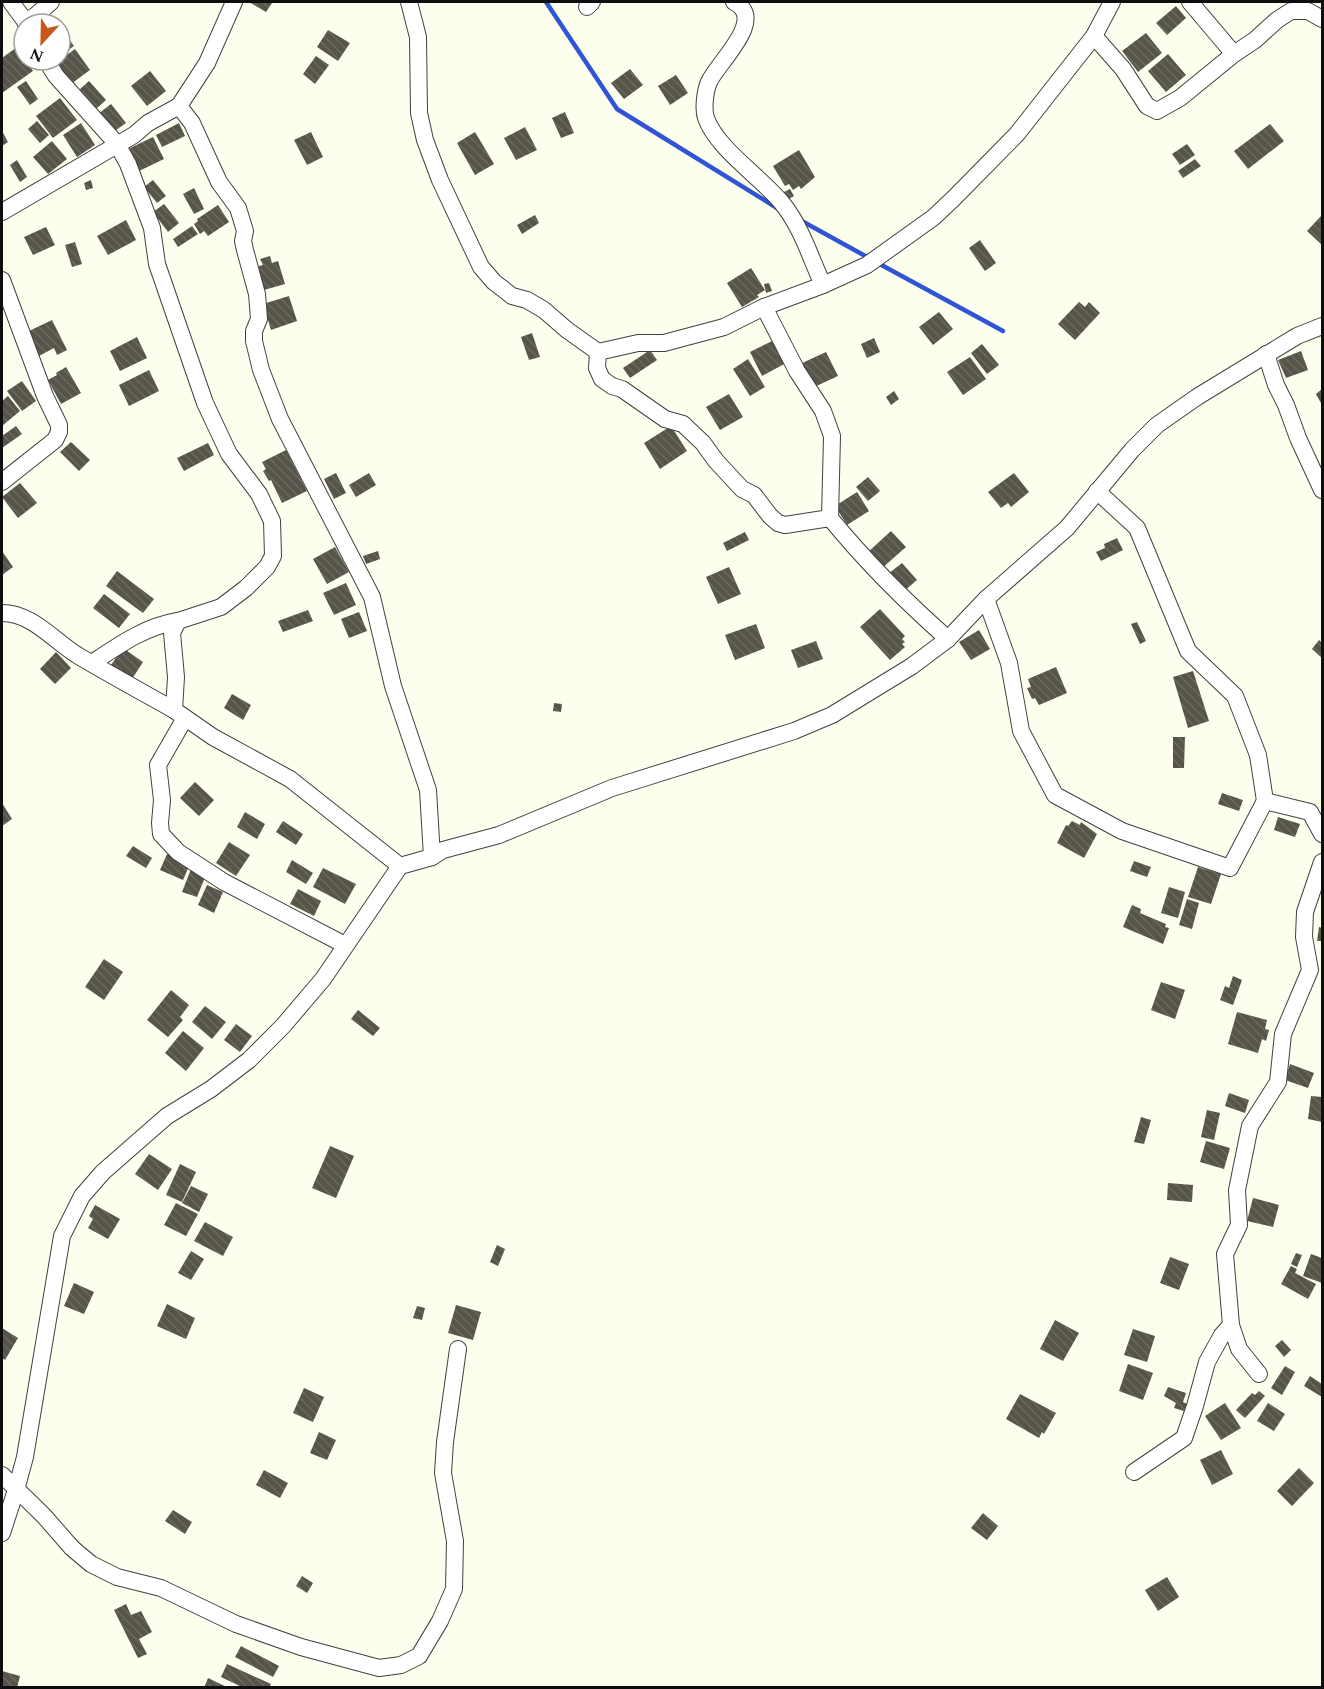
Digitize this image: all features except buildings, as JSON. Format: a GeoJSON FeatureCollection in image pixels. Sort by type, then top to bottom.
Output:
{"type":"FeatureCollection","features":[{"type":"Feature","properties":{"kind":"street"},"geometry":{"type":"LineString","coordinates":[[40,12],[51,2]]}},
{"type":"Feature","properties":{"kind":"street"},"geometry":{"type":"LineString","coordinates":[[2,212],[179,106],[207,63],[234,2]]}},
{"type":"Feature","properties":{"kind":"street"},"geometry":{"type":"LineString","coordinates":[[409,2],[418,37],[419,113],[425,140],[440,180],[481,267],[494,282],[512,296],[527,300],[544,310],[598,352],[638,343],[664,343],[724,327],[764,307],[823,285],[867,265],[941,211],[1017,134],[1094,36],[1112,2]]}},
{"type":"Feature","properties":{"kind":"street"},"geometry":{"type":"LineString","coordinates":[[734,2],[741,5],[746,15],[744,29],[708,82],[705,99],[706,118],[722,144],[748,167],[784,205],[794,221],[823,285]]}},
{"type":"Feature","properties":{"kind":"street"},"geometry":{"type":"LineString","coordinates":[[1190,2],[1234,54]]}},
{"type":"Feature","properties":{"kind":"street"},"geometry":{"type":"LineString","coordinates":[[1094,36],[1123,69],[1147,106],[1157,111],[1180,98],[1291,11],[1308,10],[1323,19]]}},
{"type":"Feature","properties":{"kind":"street"},"geometry":{"type":"LineString","coordinates":[[54,72],[117,144],[128,164],[152,228],[157,264],[205,403],[229,454],[259,494],[272,521],[273,556],[267,567],[246,588],[221,607],[178,621],[160,624],[138,634],[92,663]]}},
{"type":"Feature","properties":{"kind":"street"},"geometry":{"type":"LineString","coordinates":[[179,106],[192,123],[219,182],[238,208],[245,231],[243,241],[257,294],[259,319],[254,331],[254,342],[261,370],[280,418],[372,597],[393,686],[428,790],[432,857]]}},
{"type":"Feature","properties":{"kind":"street"},"geometry":{"type":"LineString","coordinates":[[2,280],[45,396],[59,425],[59,432],[55,440],[2,482]]}},
{"type":"Feature","properties":{"kind":"street"},"geometry":{"type":"LineString","coordinates":[[764,307],[797,371],[823,411],[832,436],[830,519],[855,549],[908,603],[948,639]]}},
{"type":"Feature","properties":{"kind":"street"},"geometry":{"type":"LineString","coordinates":[[2,1533],[25,1457],[52,1289],[63,1236],[82,1196],[104,1172],[167,1116],[211,1089],[249,1060],[283,1026],[316,986],[400,866],[432,857],[443,850],[499,835],[612,788],[795,731],[832,715],[912,666],[948,639],[986,599],[1067,528],[1157,425],[1266,354],[1297,336],[1323,326]]}},
{"type":"Feature","properties":{"kind":"street"},"geometry":{"type":"LineString","coordinates":[[598,352],[597,368],[602,379],[622,389],[665,419],[683,424],[703,443],[728,475],[742,489],[754,495],[778,523],[784,525],[830,519]]}},
{"type":"Feature","properties":{"kind":"street"},"geometry":{"type":"LineString","coordinates":[[1266,354],[1276,386],[1323,490]]}},
{"type":"Feature","properties":{"kind":"street"},"geometry":{"type":"LineString","coordinates":[[986,599],[1009,663],[1021,731],[1055,795],[1122,831],[1230,868],[1265,801],[1258,755],[1235,696],[1188,651],[1137,528],[1097,491]]}},
{"type":"Feature","properties":{"kind":"street"},"geometry":{"type":"LineString","coordinates":[[2,613],[15,613],[39,627],[75,654],[180,714],[213,737],[290,779],[400,866]]}},
{"type":"Feature","properties":{"kind":"street"},"geometry":{"type":"LineString","coordinates":[[178,621],[172,633],[180,714],[158,765],[162,800],[161,834],[178,852],[224,882],[345,945]]}},
{"type":"Feature","properties":{"kind":"street"},"geometry":{"type":"LineString","coordinates":[[1265,801],[1310,812],[1323,834]]}},
{"type":"Feature","properties":{"kind":"street"},"geometry":{"type":"LineString","coordinates":[[1259,1374],[1239,1349],[1231,1325],[1225,1254],[1239,1225],[1237,1191],[1250,1126],[1278,1082],[1283,1034],[1310,970],[1304,937],[1305,912],[1323,862]]}},
{"type":"Feature","properties":{"kind":"street"},"geometry":{"type":"LineString","coordinates":[[1134,1472],[1184,1438],[1207,1362],[1222,1335],[1231,1325]]}},
{"type":"Feature","properties":{"kind":"street"},"geometry":{"type":"LineString","coordinates":[[2,1475],[44,1516],[72,1548],[91,1564],[117,1577],[161,1588],[236,1624],[301,1647],[379,1668],[401,1665],[418,1656],[440,1621],[454,1589],[455,1540],[443,1473],[458,1349]]}},
{"type":"Feature","properties":{"kind":"waterway"},"geometry":{"type":"LineString","coordinates":[[546,2],[617,109],[777,208]]}},
{"type":"Feature","properties":{"kind":"waterway"},"geometry":{"type":"LineString","coordinates":[[800,220],[869,258]]}},
{"type":"Feature","properties":{"kind":"waterway"},"geometry":{"type":"LineString","coordinates":[[876,262],[1003,331]]}}]}
